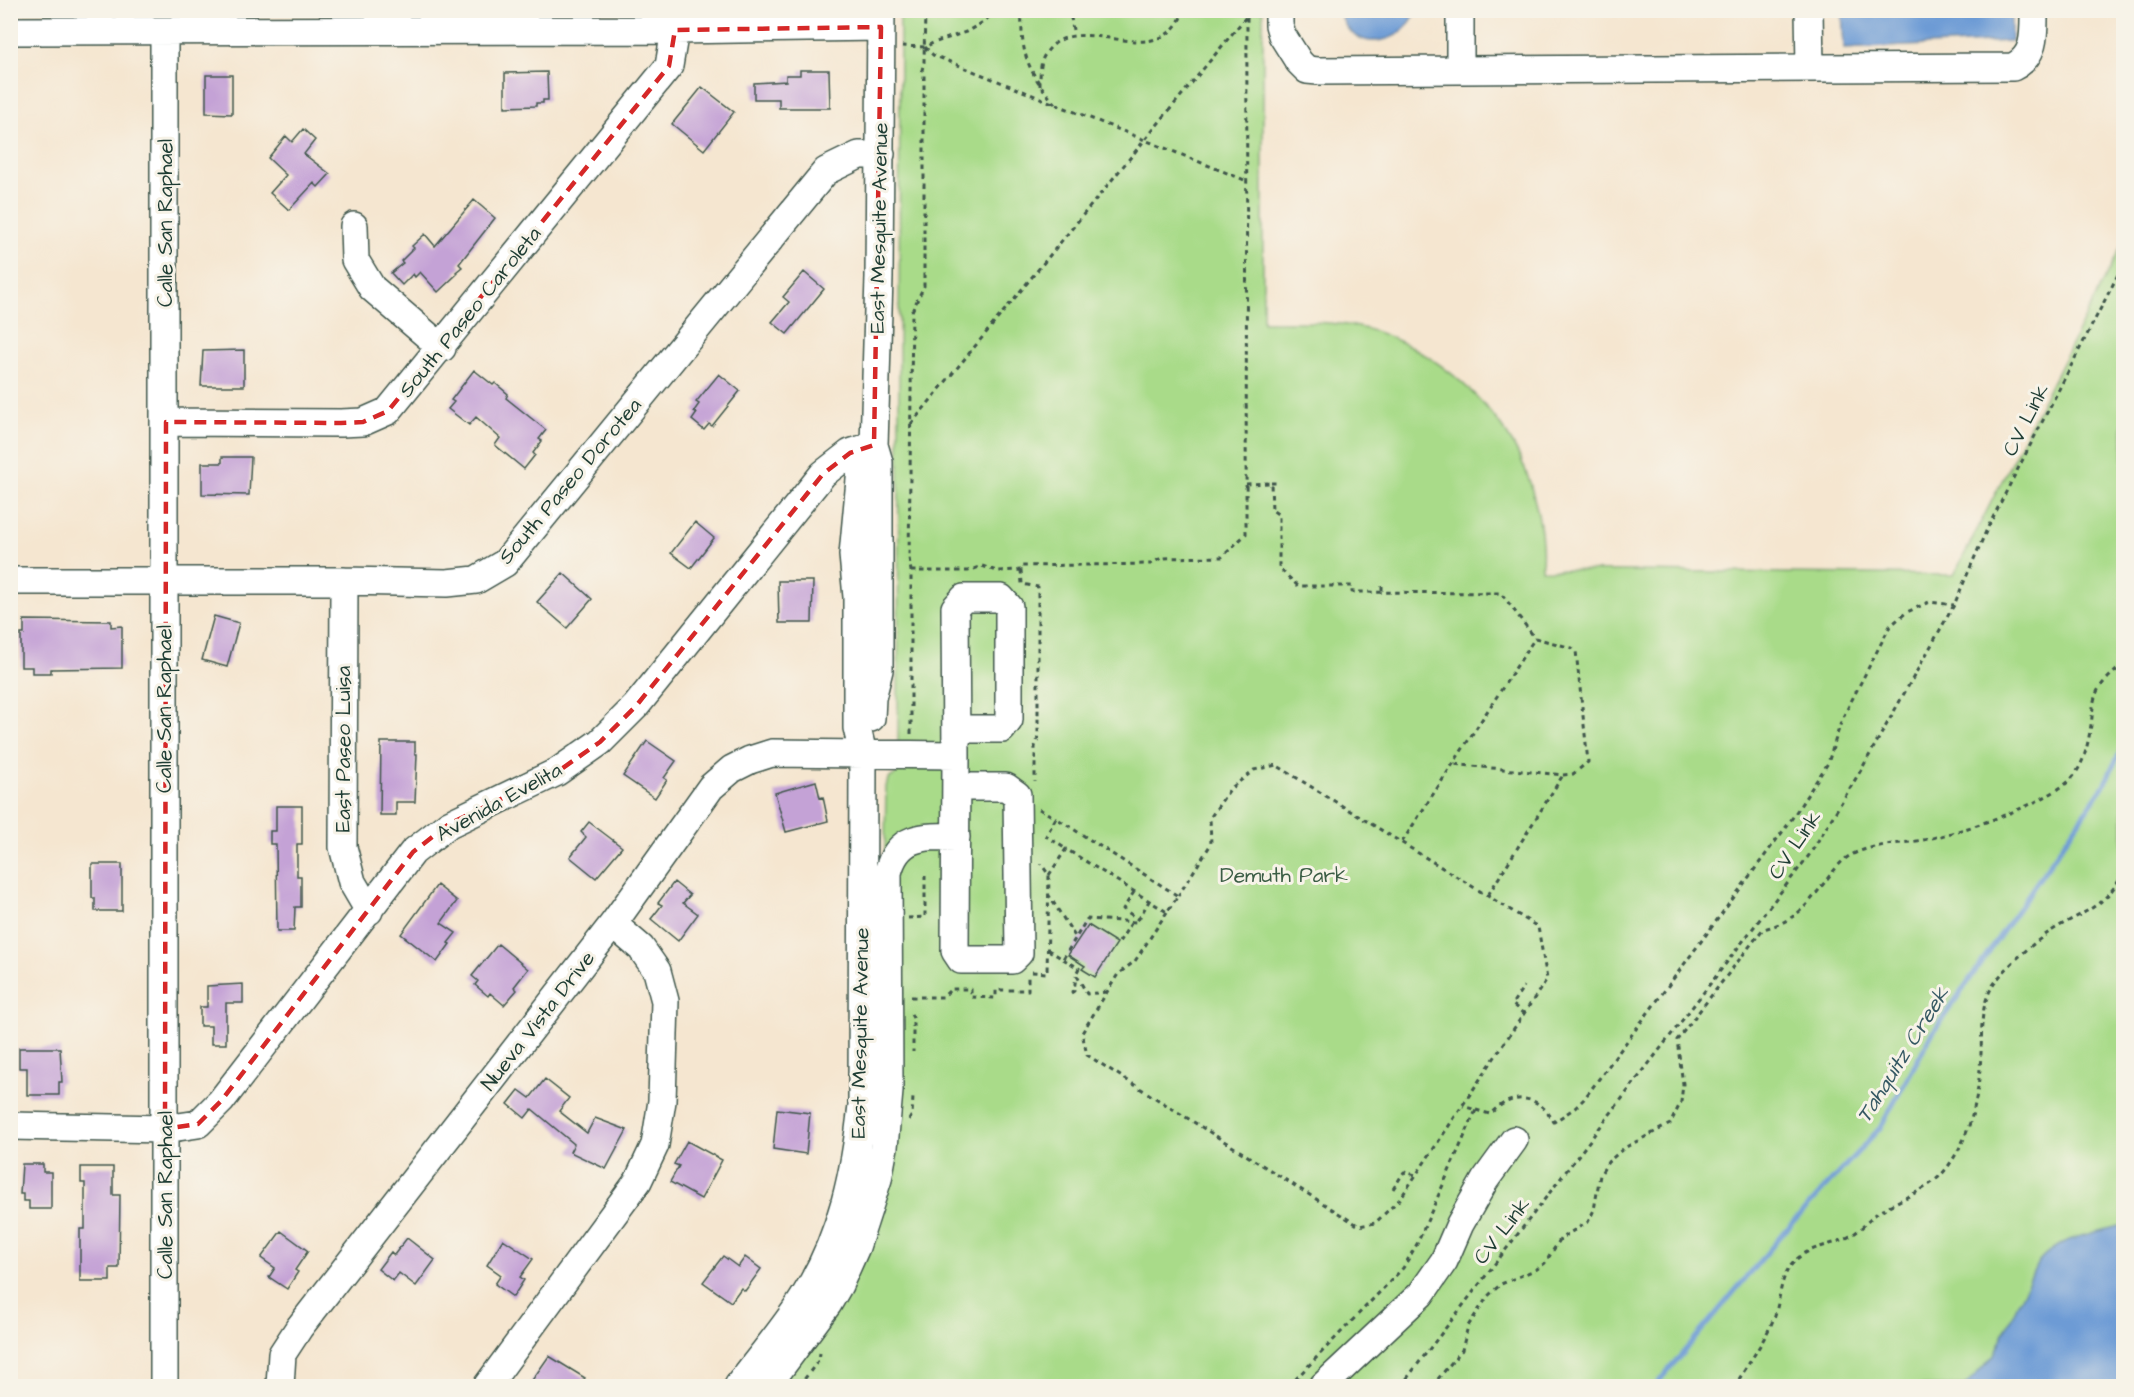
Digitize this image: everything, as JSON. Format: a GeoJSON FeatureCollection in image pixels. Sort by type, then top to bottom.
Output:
{"type":"FeatureCollection","features":[{"type":"Feature","properties":{"kind":"street"},"geometry":{"type":"LineString","coordinates":[[11,10],[11,31],[164,32],[675,20],[886,28]]}},
{"type":"Feature","properties":{"kind":"street"},"geometry":{"type":"LineString","coordinates":[[1279,10],[1282,35],[1299,62],[1307,70],[2013,67],[2022,63],[2032,49],[2034,10]]}},
{"type":"Feature","properties":{"kind":"street"},"geometry":{"type":"LineString","coordinates":[[1460,10],[1460,70]]}},
{"type":"Feature","properties":{"kind":"street"},"geometry":{"type":"LineString","coordinates":[[1809,10],[1810,68]]}},
{"type":"Feature","properties":{"kind":"street","name":"South Paseo Caroleta"},"geometry":{"type":"LineString","coordinates":[[166,422],[363,422],[388,411],[442,348],[669,66],[675,20]]}},
{"type":"Feature","properties":{"kind":"street","name":"East Mesquite Avenue"},"geometry":{"type":"LineString","coordinates":[[738,1386],[806,1294],[836,1231],[854,1174],[862,1105],[863,754],[879,670],[879,462],[874,445],[886,28]]}},
{"type":"Feature","properties":{"kind":"street","name":"Calle San Raphael"},"geometry":{"type":"LineString","coordinates":[[164,32],[166,422],[164,1386]]}},
{"type":"Feature","properties":{"kind":"street","name":"South Paseo Dorotea"},"geometry":{"type":"LineString","coordinates":[[10,581],[447,583],[476,580],[505,563],[826,171],[859,155],[881,154]]}},
{"type":"Feature","properties":{"kind":"street"},"geometry":{"type":"LineString","coordinates":[[354,226],[356,260],[372,288],[442,348]]}},
{"type":"Feature","properties":{"kind":"street","name":"Avenida Evelita"},"geometry":{"type":"LineString","coordinates":[[10,1126],[165,1129],[198,1124],[221,1101],[413,852],[449,824],[557,772],[600,742],[636,706],[823,474],[850,453],[874,445]]}},
{"type":"Feature","properties":{"kind":"street","name":"East Paseo Luisa"},"geometry":{"type":"LineString","coordinates":[[344,581],[343,847],[352,882],[369,911]]}},
{"type":"Feature","properties":{"kind":"street","name":"Nueva Vista Drive"},"geometry":{"type":"LineString","coordinates":[[280,1386],[282,1354],[299,1328],[613,924],[711,788],[732,769],[772,753],[863,754],[956,742],[1002,729],[1009,720],[1009,607],[1001,598],[964,598],[955,608],[956,742]]}},
{"type":"Feature","properties":{"kind":"street"},"geometry":{"type":"LineString","coordinates":[[956,742],[955,951],[962,960],[1012,960],[1019,953],[1017,795],[1006,788],[956,788]]}},
{"type":"Feature","properties":{"kind":"street"},"geometry":{"type":"LineString","coordinates":[[767,1386],[828,1304],[839,1285],[860,1237],[878,1179],[884,1147],[889,1091],[888,873],[890,864],[901,848],[917,838],[956,837]]}},
{"type":"Feature","properties":{"kind":"street"},"geometry":{"type":"LineString","coordinates":[[487,1386],[638,1181],[655,1145],[662,1101],[665,1001],[657,971],[652,963],[641,948],[613,924]]}},
{"type":"Feature","properties":{"kind":"street"},"geometry":{"type":"LineString","coordinates":[[1323,1386],[1421,1294],[1444,1261],[1460,1224],[1485,1180],[1514,1140]]}},
{"type":"Feature","properties":{"kind":"path"},"geometry":{"type":"LineString","coordinates":[[911,742],[911,571],[909,558],[912,311],[924,286],[924,74],[922,66],[925,47],[925,10]]}},
{"type":"Feature","properties":{"kind":"path"},"geometry":{"type":"LineString","coordinates":[[925,47],[966,32],[985,21],[995,10]]}},
{"type":"Feature","properties":{"kind":"path"},"geometry":{"type":"LineString","coordinates":[[1022,10],[1021,36],[1027,63],[1040,86],[1057,106]]}},
{"type":"Feature","properties":{"kind":"path"},"geometry":{"type":"LineString","coordinates":[[1040,86],[1042,59],[1054,41],[1073,30],[1071,18],[1075,10]]}},
{"type":"Feature","properties":{"kind":"path"},"geometry":{"type":"LineString","coordinates":[[1084,31],[1144,40],[1167,34],[1180,23],[1184,10]]}},
{"type":"Feature","properties":{"kind":"path"},"geometry":{"type":"LineString","coordinates":[[911,571],[968,571],[982,566],[997,571],[1021,570],[1021,566],[1151,564],[1161,558],[1222,557],[1246,534],[1247,15],[1241,10]]}},
{"type":"Feature","properties":{"kind":"path"},"geometry":{"type":"LineString","coordinates":[[911,425],[1247,15]]}},
{"type":"Feature","properties":{"kind":"path"},"geometry":{"type":"LineString","coordinates":[[886,28],[925,47],[933,55],[1248,182]]}},
{"type":"Feature","properties":{"kind":"path","name":"CV Link"},"geometry":{"type":"LineString","coordinates":[[1401,1386],[1810,854],[1861,770],[1954,605],[1987,529],[2124,263]]}},
{"type":"Feature","properties":{"kind":"path"},"geometry":{"type":"LineString","coordinates":[[1246,483],[1278,483]]}},
{"type":"Feature","properties":{"kind":"path"},"geometry":{"type":"LineString","coordinates":[[1271,483],[1272,510],[1280,515],[1279,568],[1299,586],[1352,586],[1352,592],[1501,593],[1535,638],[1576,651],[1588,762],[1573,774],[1563,775],[1452,764]]}},
{"type":"Feature","properties":{"kind":"path"},"geometry":{"type":"LineString","coordinates":[[1382,586],[1382,593]]}},
{"type":"Feature","properties":{"kind":"path"},"geometry":{"type":"LineString","coordinates":[[1462,1106],[1490,1114],[1500,1104],[1523,1099],[1538,1103],[1548,1112],[1554,1122],[1584,1099],[1790,823],[1828,763],[1842,719],[1890,626],[1907,612],[1929,602],[1954,605]]}},
{"type":"Feature","properties":{"kind":"path"},"geometry":{"type":"LineString","coordinates":[[1402,842],[1535,638]]}},
{"type":"Feature","properties":{"kind":"path"},"geometry":{"type":"LineString","coordinates":[[1432,1386],[1462,1350],[1468,1326],[1488,1296],[1501,1284],[1537,1269],[1545,1263],[1561,1239],[1588,1222],[1594,1210],[1600,1175],[1608,1162],[1624,1148],[1670,1124],[1681,1102],[1683,1084],[1677,1040],[1763,929],[1779,926],[1794,917],[1807,905],[1840,863],[1850,855],[1868,849],[1930,839],[1965,829],[2002,815],[2060,788],[2081,764],[2091,726],[2093,702],[2098,689],[2124,663]]}},
{"type":"Feature","properties":{"kind":"path"},"geometry":{"type":"LineString","coordinates":[[1276,765],[1488,895],[1538,927],[1547,980],[1400,1198],[1375,1223],[1359,1226],[1087,1055],[1082,1033],[1118,975],[1135,961],[1210,844],[1210,818],[1230,789],[1254,770],[1276,765]]}},
{"type":"Feature","properties":{"kind":"path"},"geometry":{"type":"LineString","coordinates":[[1488,895],[1563,775]]}},
{"type":"Feature","properties":{"kind":"path"},"geometry":{"type":"LineString","coordinates":[[1035,807],[1178,896]]}},
{"type":"Feature","properties":{"kind":"path"},"geometry":{"type":"LineString","coordinates":[[1056,818],[1046,836],[1167,912]]}},
{"type":"Feature","properties":{"kind":"path"},"geometry":{"type":"LineString","coordinates":[[1049,875],[1066,849]]}},
{"type":"Feature","properties":{"kind":"path"},"geometry":{"type":"LineString","coordinates":[[1733,1386],[1773,1319],[1784,1275],[1793,1263],[1802,1254],[1815,1248],[1850,1237],[1882,1210],[1935,1181],[1945,1171],[1959,1150],[1974,1112],[1979,1087],[1983,1010],[1992,987],[2038,940],[2096,906],[2107,896],[2124,872]]}},
{"type":"Feature","properties":{"kind":"path"},"geometry":{"type":"LineString","coordinates":[[1134,892],[1123,909],[1139,920]]}},
{"type":"Feature","properties":{"kind":"path"},"geometry":{"type":"LineString","coordinates":[[1048,894],[1077,938]]}},
{"type":"Feature","properties":{"kind":"path"},"geometry":{"type":"LineString","coordinates":[[1063,959],[1087,919],[1137,922],[1149,901]]}},
{"type":"Feature","properties":{"kind":"path"},"geometry":{"type":"LineString","coordinates":[[1119,942],[1132,922]]}},
{"type":"Feature","properties":{"kind":"path"},"geometry":{"type":"LineString","coordinates":[[1048,950],[1079,968],[1072,992],[1077,995]]}},
{"type":"Feature","properties":{"kind":"path"},"geometry":{"type":"LineString","coordinates":[[1076,974],[1087,994],[1107,992]]}},
{"type":"Feature","properties":{"kind":"path"},"geometry":{"type":"LineString","coordinates":[[1524,986],[1512,1004],[1524,1014]]}},
{"type":"Feature","properties":{"kind":"path"},"geometry":{"type":"LineString","coordinates":[[1289,1386],[1402,1268],[1417,1244],[1476,1110]]}},
{"type":"Feature","properties":{"kind":"path"},"geometry":{"type":"LineString","coordinates":[[1393,1189],[1404,1172],[1416,1175]]}},
{"type":"Feature","properties":{"kind":"highlighted area"},"geometry":{"type":"Polygon","coordinates":[[[881,27],[874,445],[850,453],[823,474],[636,706],[600,742],[557,772],[449,824],[413,852],[221,1101],[198,1124],[165,1129],[166,422],[363,422],[388,411],[669,66],[675,30],[881,27]]]}},
{"type":"Feature","properties":{"kind":"green space","name":"Demuth Park"},"geometry":{"type":"Polygon","coordinates":[[[900,11],[1263,11],[1263,322],[1321,322],[1364,328],[1403,343],[1453,375],[1496,419],[1513,444],[1526,470],[1540,526],[1542,570],[1954,575],[2123,243],[2123,1386],[761,1386],[858,1221],[881,1083],[886,787],[888,779],[898,773],[900,11]]]}},
{"type":"Feature","properties":{"kind":"water"},"geometry":{"type":"Polygon","coordinates":[[[1340,10],[1416,11],[1409,24],[1399,33],[1388,39],[1376,41],[1353,34],[1345,25],[1340,10]]]}},
{"type":"Feature","properties":{"kind":"water"},"geometry":{"type":"Polygon","coordinates":[[[1842,11],[2011,11],[2011,41],[1844,49],[1842,11]]]}},
{"type":"Feature","properties":{"kind":"water"},"geometry":{"type":"Polygon","coordinates":[[[2123,1225],[2123,1386],[1965,1386],[1993,1356],[2038,1262],[2066,1241],[2123,1225]]]}},
{"type":"Feature","properties":{"kind":"building"},"geometry":{"type":"Polygon","coordinates":[[[800,70],[829,70],[830,108],[779,108],[779,99],[754,99],[754,83],[786,81],[786,75],[800,75],[800,70]]]}},
{"type":"Feature","properties":{"kind":"building"},"geometry":{"type":"Polygon","coordinates":[[[547,72],[548,100],[536,103],[536,106],[505,107],[505,73],[547,72]]]}},
{"type":"Feature","properties":{"kind":"building"},"geometry":{"type":"Polygon","coordinates":[[[206,75],[232,75],[232,114],[206,113],[206,75]]]}},
{"type":"Feature","properties":{"kind":"building"},"geometry":{"type":"Polygon","coordinates":[[[702,87],[734,112],[704,150],[672,124],[702,87]]]}},
{"type":"Feature","properties":{"kind":"building"},"geometry":{"type":"Polygon","coordinates":[[[303,129],[315,140],[304,154],[330,174],[318,187],[314,183],[289,210],[270,193],[286,175],[268,158],[286,136],[292,142],[303,129]]]}},
{"type":"Feature","properties":{"kind":"building"},"geometry":{"type":"Polygon","coordinates":[[[474,200],[495,218],[459,264],[462,267],[456,272],[457,274],[438,292],[420,272],[415,277],[413,274],[402,285],[391,273],[403,263],[401,261],[414,248],[412,246],[425,234],[435,246],[474,200]]]}},
{"type":"Feature","properties":{"kind":"building"},"geometry":{"type":"Polygon","coordinates":[[[804,272],[824,289],[787,334],[772,322],[789,302],[783,297],[804,272]]]}},
{"type":"Feature","properties":{"kind":"building"},"geometry":{"type":"Polygon","coordinates":[[[244,350],[244,386],[201,386],[203,351],[244,350]]]}},
{"type":"Feature","properties":{"kind":"building"},"geometry":{"type":"Polygon","coordinates":[[[474,370],[493,385],[495,383],[508,394],[506,398],[546,430],[539,439],[542,441],[533,453],[535,455],[524,469],[495,445],[500,438],[476,417],[469,425],[448,409],[454,402],[451,400],[474,370]]]}},
{"type":"Feature","properties":{"kind":"building"},"geometry":{"type":"Polygon","coordinates":[[[719,374],[740,391],[712,426],[709,424],[704,430],[692,420],[699,404],[696,402],[719,374]]]}},
{"type":"Feature","properties":{"kind":"building"},"geometry":{"type":"Polygon","coordinates":[[[222,457],[251,457],[249,495],[202,494],[202,463],[222,463],[222,457]]]}},
{"type":"Feature","properties":{"kind":"building"},"geometry":{"type":"Polygon","coordinates":[[[695,522],[714,538],[691,568],[671,553],[695,522]]]}},
{"type":"Feature","properties":{"kind":"building"},"geometry":{"type":"Polygon","coordinates":[[[563,573],[592,599],[567,628],[537,602],[563,573]]]}},
{"type":"Feature","properties":{"kind":"building"},"geometry":{"type":"Polygon","coordinates":[[[778,581],[813,581],[812,623],[779,623],[778,581]]]}},
{"type":"Feature","properties":{"kind":"building"},"geometry":{"type":"Polygon","coordinates":[[[214,616],[239,623],[227,667],[202,660],[214,616]]]}},
{"type":"Feature","properties":{"kind":"building"},"geometry":{"type":"Polygon","coordinates":[[[24,620],[111,621],[111,627],[122,626],[122,668],[51,669],[51,673],[32,673],[32,667],[21,667],[21,634],[24,634],[24,620]]]}},
{"type":"Feature","properties":{"kind":"building"},"geometry":{"type":"Polygon","coordinates":[[[647,741],[676,761],[664,778],[667,780],[655,798],[623,776],[647,741]]]}},
{"type":"Feature","properties":{"kind":"building"},"geometry":{"type":"Polygon","coordinates":[[[381,742],[415,742],[415,754],[417,754],[415,802],[396,802],[396,815],[380,815],[381,742]]]}},
{"type":"Feature","properties":{"kind":"building"},"geometry":{"type":"Polygon","coordinates":[[[816,781],[820,798],[823,797],[828,821],[786,832],[775,793],[816,781]]]}},
{"type":"Feature","properties":{"kind":"building"},"geometry":{"type":"Polygon","coordinates":[[[276,806],[302,806],[302,844],[297,844],[297,876],[301,876],[301,907],[295,907],[294,931],[277,931],[276,844],[270,844],[270,831],[276,831],[276,806]]]}},
{"type":"Feature","properties":{"kind":"building"},"geometry":{"type":"Polygon","coordinates":[[[589,822],[622,847],[596,878],[570,857],[586,837],[581,832],[589,822]]]}},
{"type":"Feature","properties":{"kind":"building"},"geometry":{"type":"Polygon","coordinates":[[[92,864],[122,864],[122,911],[95,911],[95,898],[92,898],[92,864]]]}},
{"type":"Feature","properties":{"kind":"building"},"geometry":{"type":"Polygon","coordinates":[[[674,882],[690,895],[683,903],[698,914],[678,941],[651,919],[662,905],[658,903],[674,882]]]}},
{"type":"Feature","properties":{"kind":"building"},"geometry":{"type":"Polygon","coordinates":[[[437,885],[457,901],[441,923],[456,933],[437,962],[401,934],[437,885]]]}},
{"type":"Feature","properties":{"kind":"building"},"geometry":{"type":"Polygon","coordinates":[[[1088,925],[1117,943],[1095,977],[1082,969],[1085,966],[1068,955],[1088,925]]]}},
{"type":"Feature","properties":{"kind":"building"},"geometry":{"type":"Polygon","coordinates":[[[498,944],[528,969],[514,987],[517,990],[504,1005],[490,993],[488,996],[475,985],[478,981],[472,976],[498,944]]]}},
{"type":"Feature","properties":{"kind":"building"},"geometry":{"type":"Polygon","coordinates":[[[243,984],[243,1003],[226,1003],[226,1044],[211,1044],[211,1026],[200,1026],[200,1007],[207,1007],[207,986],[243,984]]]}},
{"type":"Feature","properties":{"kind":"building"},"geometry":{"type":"Polygon","coordinates":[[[19,1048],[60,1048],[62,1082],[59,1082],[59,1095],[27,1095],[27,1068],[19,1068],[19,1048]]]}},
{"type":"Feature","properties":{"kind":"building"},"geometry":{"type":"Polygon","coordinates":[[[545,1079],[569,1098],[559,1111],[587,1133],[595,1118],[627,1130],[606,1169],[570,1152],[574,1144],[532,1109],[525,1118],[508,1104],[519,1090],[530,1098],[545,1079]]]}},
{"type":"Feature","properties":{"kind":"building"},"geometry":{"type":"Polygon","coordinates":[[[777,1109],[810,1113],[806,1154],[773,1149],[777,1109]]]}},
{"type":"Feature","properties":{"kind":"building"},"geometry":{"type":"Polygon","coordinates":[[[687,1141],[722,1160],[701,1199],[670,1182],[679,1166],[674,1164],[687,1141]]]}},
{"type":"Feature","properties":{"kind":"building"},"geometry":{"type":"Polygon","coordinates":[[[22,1164],[43,1164],[43,1172],[51,1172],[51,1209],[29,1209],[29,1201],[23,1201],[23,1194],[20,1194],[22,1164]]]}},
{"type":"Feature","properties":{"kind":"building"},"geometry":{"type":"Polygon","coordinates":[[[81,1167],[113,1167],[113,1195],[120,1195],[119,1268],[110,1268],[110,1281],[80,1281],[80,1229],[85,1229],[85,1183],[81,1183],[81,1167]]]}},
{"type":"Feature","properties":{"kind":"building"},"geometry":{"type":"Polygon","coordinates":[[[281,1231],[308,1251],[295,1270],[298,1272],[287,1289],[269,1277],[275,1268],[261,1258],[281,1231]]]}},
{"type":"Feature","properties":{"kind":"building"},"geometry":{"type":"Polygon","coordinates":[[[407,1238],[435,1260],[416,1286],[399,1273],[393,1281],[378,1269],[391,1252],[394,1255],[407,1238]]]}},
{"type":"Feature","properties":{"kind":"building"},"geometry":{"type":"Polygon","coordinates":[[[503,1239],[533,1259],[520,1277],[524,1280],[513,1297],[495,1284],[501,1275],[487,1265],[503,1239]]]}},
{"type":"Feature","properties":{"kind":"building"},"geometry":{"type":"Polygon","coordinates":[[[723,1256],[738,1267],[745,1257],[761,1269],[745,1291],[741,1288],[731,1302],[703,1282],[723,1256]]]}},
{"type":"Feature","properties":{"kind":"building"},"geometry":{"type":"Polygon","coordinates":[[[549,1356],[585,1378],[579,1386],[528,1386],[549,1356]]]}},
{"type":"Feature","properties":{"kind":"waterway","name":"Tahquitz Creek"},"geometry":{"type":"LineString","coordinates":[[1655,1386],[1786,1230],[1880,1128],[1932,1034],[2104,785],[2124,744]]}}]}
